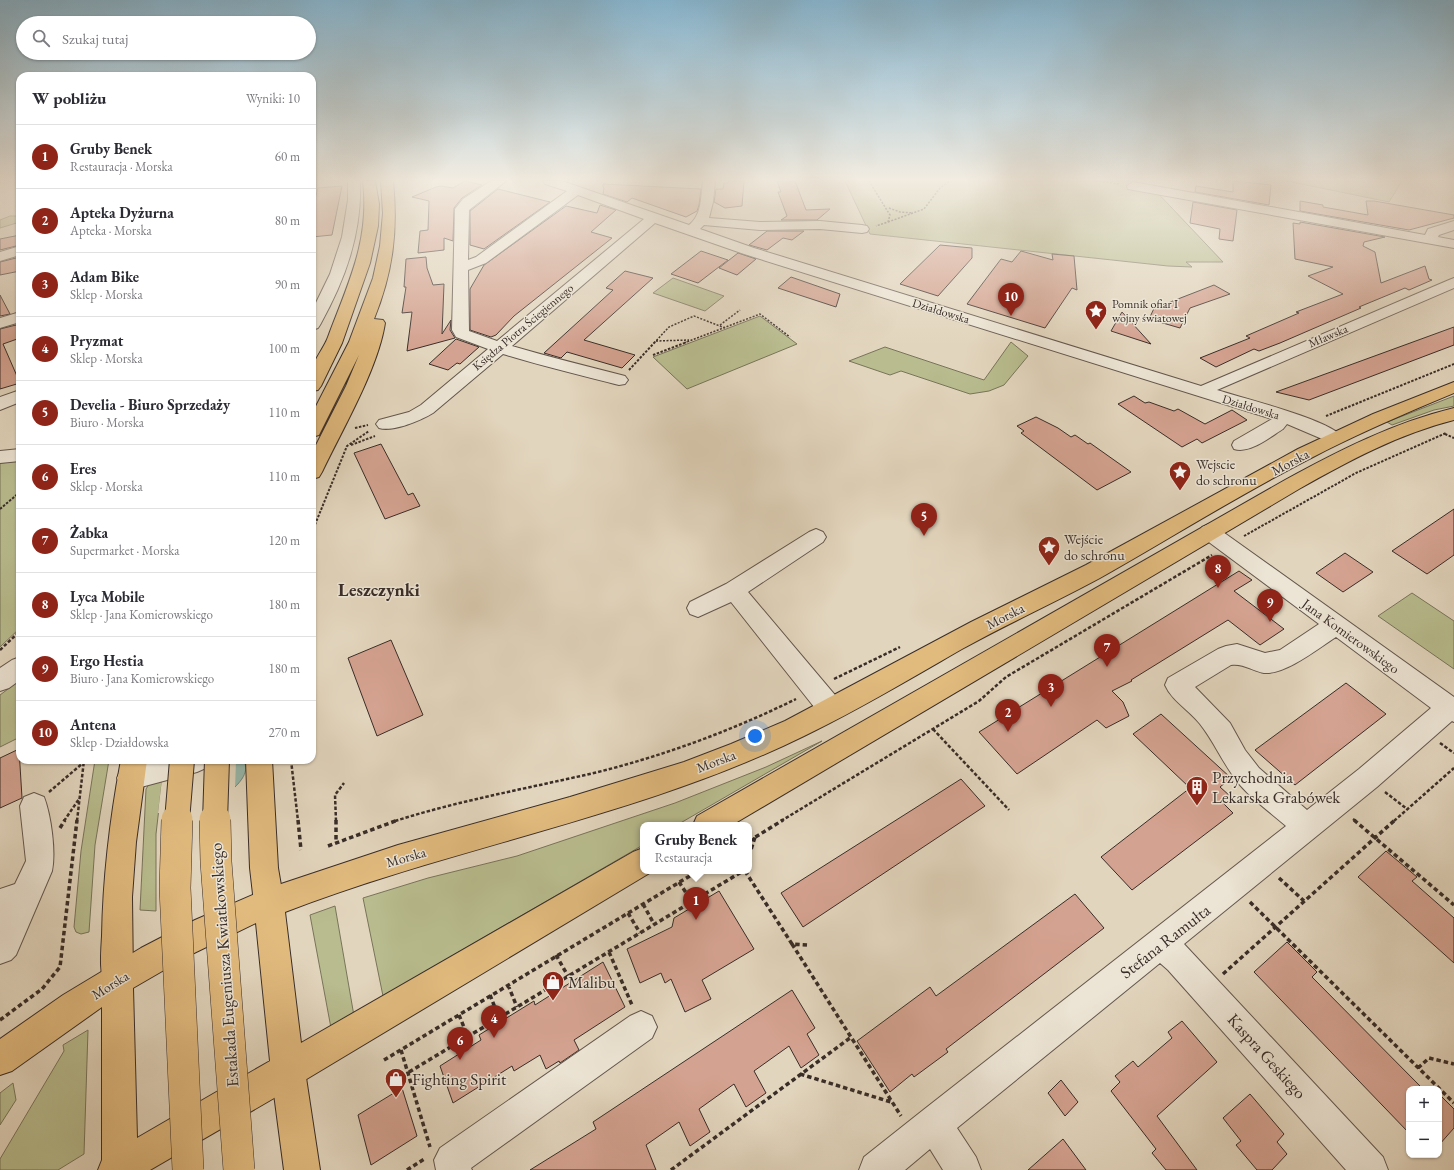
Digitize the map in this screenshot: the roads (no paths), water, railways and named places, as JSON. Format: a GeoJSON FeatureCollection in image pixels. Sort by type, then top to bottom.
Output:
{"type":"FeatureCollection","features":[{"type":"Feature","properties":{"kind":"main road"},"geometry":{"type":"LineString","coordinates":[[316,378],[334,343],[363,263],[369,236]]}},
{"type":"Feature","properties":{"kind":"main road"},"geometry":{"type":"LineString","coordinates":[[316,464],[355,386],[376,336],[381,276],[389,236]]}},
{"type":"Feature","properties":{"kind":"main road"},"geometry":{"type":"LineString","coordinates":[[316,423],[360,333],[381,276]]}},
{"type":"Feature","properties":{"kind":"main road"},"geometry":{"type":"LineString","coordinates":[[316,347],[350,298]]}},
{"type":"Feature","properties":{"kind":"main road","name":"Morska"},"geometry":{"type":"LineString","coordinates":[[0,1059],[117,979],[207,930],[269,904],[376,865],[650,785],[720,760],[793,729],[823,699],[984,627],[1091,573],[1225,497],[1334,438],[1395,410],[1454,387]]}},
{"type":"Feature","properties":{"kind":"main road","name":"Morska"},"geometry":{"type":"LineString","coordinates":[[712,822],[1271,496],[1328,465],[1399,432],[1452,423]]}},
{"type":"Feature","properties":{"kind":"main road"},"geometry":{"type":"LineString","coordinates":[[182,764],[176,836],[175,888],[188,1170]]}},
{"type":"Feature","properties":{"kind":"main road","name":"Estakada Eugeniusza Kwiatkowskiego"},"geometry":{"type":"LineString","coordinates":[[217,764],[214,797],[216,862],[239,1170]]}},
{"type":"Feature","properties":{"kind":"main road"},"geometry":{"type":"LineString","coordinates":[[259,764],[264,868],[288,1071],[302,1170]]}},
{"type":"Feature","properties":{"kind":"main road"},"geometry":{"type":"LineString","coordinates":[[132,769],[119,874],[116,938],[118,1169],[288,1071],[640,864]]}},
{"type":"Feature","properties":{"kind":"street"},"geometry":{"type":"LineString","coordinates":[[316,318],[330,293],[349,236]]}},
{"type":"Feature","properties":{"kind":"street"},"geometry":{"type":"LineString","coordinates":[[461,236],[460,330],[462,334],[557,365],[569,366],[619,380]]}},
{"type":"Feature","properties":{"kind":"street"},"geometry":{"type":"LineString","coordinates":[[460,268],[481,260],[514,236]]}},
{"type":"Feature","properties":{"kind":"street","name":"Księdza Piotra Ściegiennego"},"geometry":{"type":"LineString","coordinates":[[385,424],[415,416],[427,409],[498,347],[632,236]]}},
{"type":"Feature","properties":{"kind":"street","name":"Działdowska"},"geometry":{"type":"LineString","coordinates":[[716,236],[749,251],[1283,416],[1309,425],[1334,438]]}},
{"type":"Feature","properties":{"kind":"street"},"geometry":{"type":"LineString","coordinates":[[1405,236],[1454,244]]}},
{"type":"Feature","properties":{"kind":"street"},"geometry":{"type":"LineString","coordinates":[[1429,240],[1431,236]]}},
{"type":"Feature","properties":{"kind":"street"},"geometry":{"type":"LineString","coordinates":[[0,257],[16,251]]}},
{"type":"Feature","properties":{"kind":"street","name":"Mławska"},"geometry":{"type":"LineString","coordinates":[[1204,392],[1212,386],[1454,282]]}},
{"type":"Feature","properties":{"kind":"street"},"geometry":{"type":"LineString","coordinates":[[0,323],[16,318]]}},
{"type":"Feature","properties":{"kind":"street"},"geometry":{"type":"LineString","coordinates":[[0,404],[16,397]]}},
{"type":"Feature","properties":{"kind":"street"},"geometry":{"type":"LineString","coordinates":[[1241,444],[1276,425],[1283,416]]}},
{"type":"Feature","properties":{"kind":"street"},"geometry":{"type":"LineString","coordinates":[[0,456],[16,455]]}},
{"type":"Feature","properties":{"kind":"street","name":"Jana Komierowskiego"},"geometry":{"type":"LineString","coordinates":[[1209,532],[1452,709]]}},
{"type":"Feature","properties":{"kind":"street"},"geometry":{"type":"LineString","coordinates":[[698,608],[734,590],[816,537]]}},
{"type":"Feature","properties":{"kind":"street"},"geometry":{"type":"LineString","coordinates":[[734,590],[823,699]]}},
{"type":"Feature","properties":{"kind":"street"},"geometry":{"type":"LineString","coordinates":[[1307,827],[1250,777],[1236,758],[1221,731],[1206,713],[1177,685],[1226,656],[1237,654],[1265,663],[1286,658],[1336,624]]}},
{"type":"Feature","properties":{"kind":"street"},"geometry":{"type":"LineString","coordinates":[[0,681],[16,670]]}},
{"type":"Feature","properties":{"kind":"street","name":"Stefana Ramułta"},"geometry":{"type":"LineString","coordinates":[[877,1170],[924,1131],[1161,945],[1307,827],[1334,803],[1368,778],[1452,709]]}},
{"type":"Feature","properties":{"kind":"street"},"geometry":{"type":"LineString","coordinates":[[132,769],[168,764]]}},
{"type":"Feature","properties":{"kind":"street"},"geometry":{"type":"LineString","coordinates":[[0,949],[6,944],[13,900],[38,871],[40,861],[34,806]]}},
{"type":"Feature","properties":{"kind":"street","name":"Kaspra Geskiego"},"geometry":{"type":"LineString","coordinates":[[1161,945],[1179,959],[1370,1170]]}},
{"type":"Feature","properties":{"kind":"street"},"geometry":{"type":"LineString","coordinates":[[454,1170],[452,1160],[641,1027]]}},
{"type":"Feature","properties":{"kind":"street"},"geometry":{"type":"LineString","coordinates":[[924,1131],[963,1170]]}},
{"type":"Feature","properties":{"kind":"water"},"geometry":{"type":"Polygon","coordinates":[[[221,764],[245,764],[246,767],[244,775],[235,787],[221,764]]]}},
{"type":"Feature","properties":{"kind":"place","name":"Antena"},"geometry":{"type":"Point","coordinates":[1011,316]}},
{"type":"Feature","properties":{"kind":"place","name":"Pomnik ofiar I wojny światowej"},"geometry":{"type":"Point","coordinates":[1096,330]}},
{"type":"Feature","properties":{"kind":"place","name":"Wejscie do schronu"},"geometry":{"type":"Point","coordinates":[1180,492]}},
{"type":"Feature","properties":{"kind":"place","name":"Develia - Biuro Sprzedaży"},"geometry":{"type":"Point","coordinates":[924,536]}},
{"type":"Feature","properties":{"kind":"place","name":"Wejście do schronu"},"geometry":{"type":"Point","coordinates":[1049,566]}},
{"type":"Feature","properties":{"kind":"place","name":"Lyca Mobile"},"geometry":{"type":"Point","coordinates":[1218,588]}},
{"type":"Feature","properties":{"kind":"place","name":"Ergo Hestia"},"geometry":{"type":"Point","coordinates":[1270,622]}},
{"type":"Feature","properties":{"kind":"place","name":"Żabka"},"geometry":{"type":"Point","coordinates":[1107,667]}},
{"type":"Feature","properties":{"kind":"place","name":"Adam Bike"},"geometry":{"type":"Point","coordinates":[1051,707]}},
{"type":"Feature","properties":{"kind":"place","name":"Apteka Dyżurna"},"geometry":{"type":"Point","coordinates":[1008,732]}},
{"type":"Feature","properties":{"kind":"place","name":"Przychodnia Lekarska Grabówek"},"geometry":{"type":"Point","coordinates":[1197,806]}},
{"type":"Feature","properties":{"kind":"place","name":"Gruby Benek"},"geometry":{"type":"Point","coordinates":[696,920]}},
{"type":"Feature","properties":{"kind":"place","name":"Malibu"},"geometry":{"type":"Point","coordinates":[553,1002]}},
{"type":"Feature","properties":{"kind":"place","name":"Pryzmat"},"geometry":{"type":"Point","coordinates":[494,1038]}},
{"type":"Feature","properties":{"kind":"place","name":"Eres"},"geometry":{"type":"Point","coordinates":[460,1060]}},
{"type":"Feature","properties":{"kind":"place","name":"Fighting Spirit"},"geometry":{"type":"Point","coordinates":[396,1098]}},
{"type":"Feature","properties":{"kind":"district","name":"Leszczynki"},"geometry":{"type":"Point","coordinates":[379,589]}}]}
